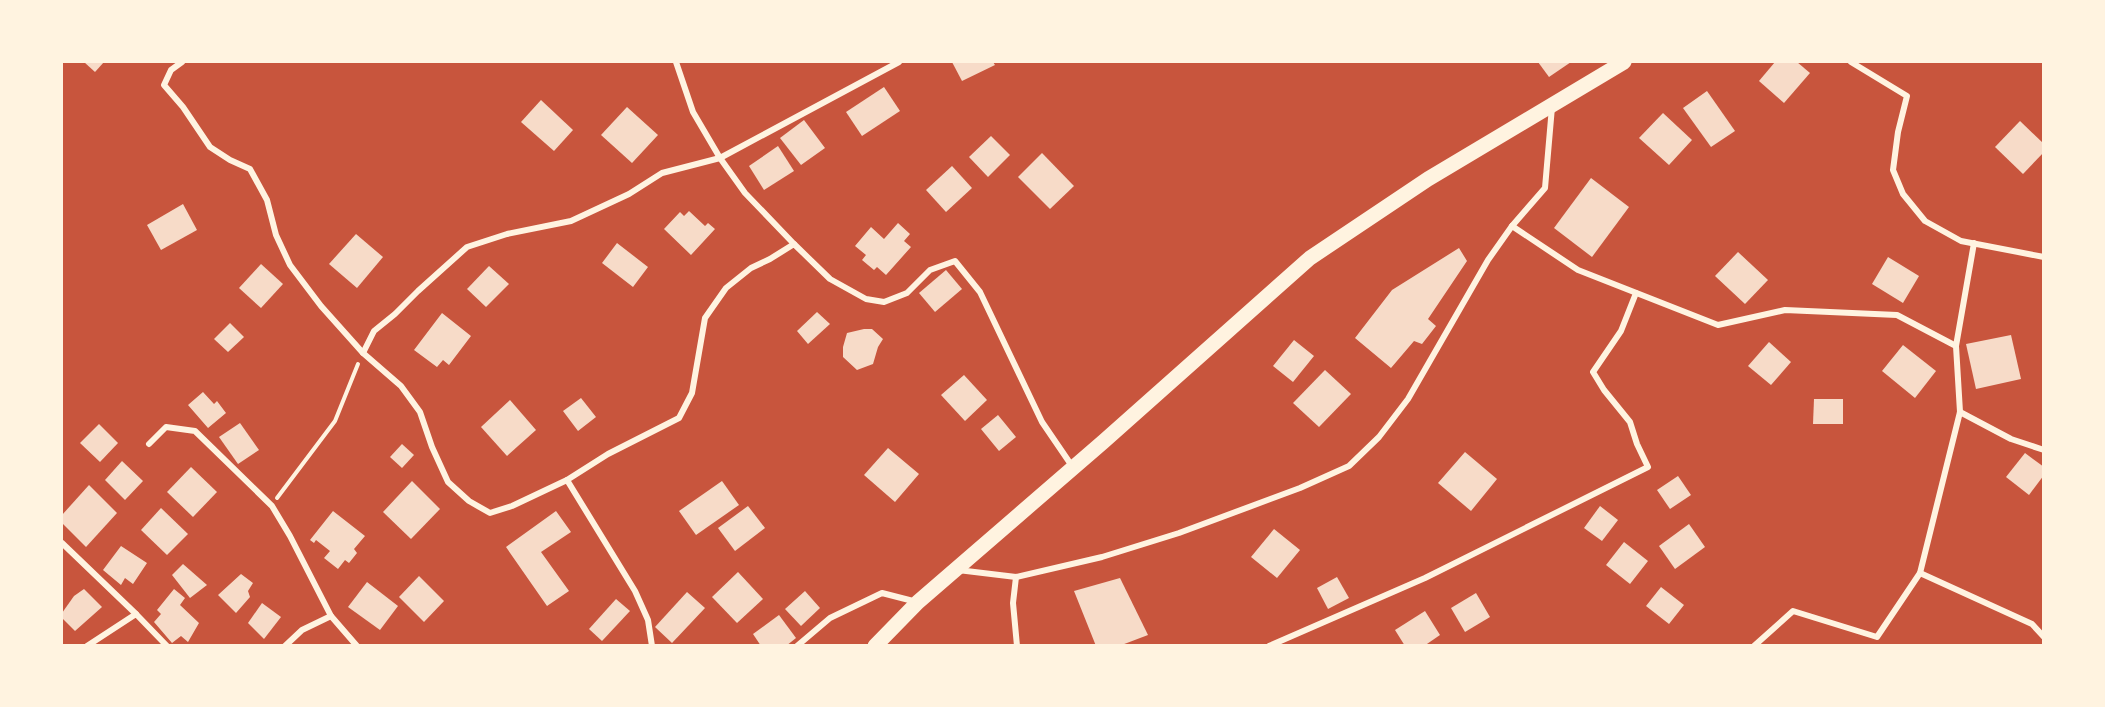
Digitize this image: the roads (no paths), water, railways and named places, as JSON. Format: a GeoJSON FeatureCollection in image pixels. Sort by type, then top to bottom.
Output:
{"type":"FeatureCollection","features":[{"type":"Feature","properties":{"kind":"highway"},"geometry":{"type":"LineString","coordinates":[[875,645],[918,602],[1310,258],[1428,179],[1623,62]]}},
{"type":"Feature","properties":{"kind":"street"},"geometry":{"type":"LineString","coordinates":[[182,62],[171,70],[164,85],[183,107],[210,147],[250,169],[267,200],[276,235],[290,265],[321,306],[363,352],[401,386],[420,412],[432,447],[448,482],[469,501],[490,513],[512,506],[567,480],[609,454],[679,418],[692,393],[705,318],[726,288],[751,268],[794,244]]}},
{"type":"Feature","properties":{"kind":"street"},"geometry":{"type":"LineString","coordinates":[[676,62],[693,112],[720,158],[745,194],[830,279],[866,299],[884,302],[908,293],[930,270],[955,261],[980,292],[1042,422],[1073,467]]}},
{"type":"Feature","properties":{"kind":"street"},"geometry":{"type":"LineString","coordinates":[[363,352],[374,331],[467,247],[507,234],[571,220],[629,194],[662,172],[720,158],[899,62]]}},
{"type":"Feature","properties":{"kind":"street"},"geometry":{"type":"LineString","coordinates":[[1851,62],[1907,96],[1898,132],[1893,170],[1903,194],[1925,222],[1960,241],[2043,257]]}},
{"type":"Feature","properties":{"kind":"street"},"geometry":{"type":"LineString","coordinates":[[955,570],[1016,577],[1102,557],[1179,533],[1300,488],[1350,466],[1379,437],[1408,399],[1488,260],[1512,226],[1545,188],[1552,105]]}},
{"type":"Feature","properties":{"kind":"street"},"geometry":{"type":"LineString","coordinates":[[1512,226],[1578,270],[1718,325],[1785,310],[1897,315],[1956,346]]}},
{"type":"Feature","properties":{"kind":"street"},"geometry":{"type":"LineString","coordinates":[[1754,645],[1793,611],[1877,637],[1920,573],[1960,412],[1956,346],[1974,243]]}},
{"type":"Feature","properties":{"kind":"street"},"geometry":{"type":"LineString","coordinates":[[1269,645],[1425,578],[1648,467],[1630,422],[1604,390],[1593,372],[1621,331],[1636,293]]}},
{"type":"Feature","properties":{"kind":"street"},"geometry":{"type":"LineString","coordinates":[[1960,412],[2011,439],[2043,450]]}},
{"type":"Feature","properties":{"kind":"street"},"geometry":{"type":"LineString","coordinates":[[149,444],[166,427],[195,431],[272,506],[331,616],[357,645]]}},
{"type":"Feature","properties":{"kind":"street"},"geometry":{"type":"LineString","coordinates":[[567,480],[635,591],[648,620],[652,645]]}},
{"type":"Feature","properties":{"kind":"street"},"geometry":{"type":"LineString","coordinates":[[62,543],[167,645]]}},
{"type":"Feature","properties":{"kind":"street"},"geometry":{"type":"LineString","coordinates":[[1920,573],[2032,624],[2043,637]]}},
{"type":"Feature","properties":{"kind":"street"},"geometry":{"type":"LineString","coordinates":[[1016,577],[1013,603],[1017,645]]}},
{"type":"Feature","properties":{"kind":"street"},"geometry":{"type":"LineString","coordinates":[[796,645],[830,618],[882,593],[918,602]]}},
{"type":"Feature","properties":{"kind":"street"},"geometry":{"type":"LineString","coordinates":[[87,645],[136,614]]}},
{"type":"Feature","properties":{"kind":"street"},"geometry":{"type":"LineString","coordinates":[[285,645],[302,630],[331,616]]}}]}
